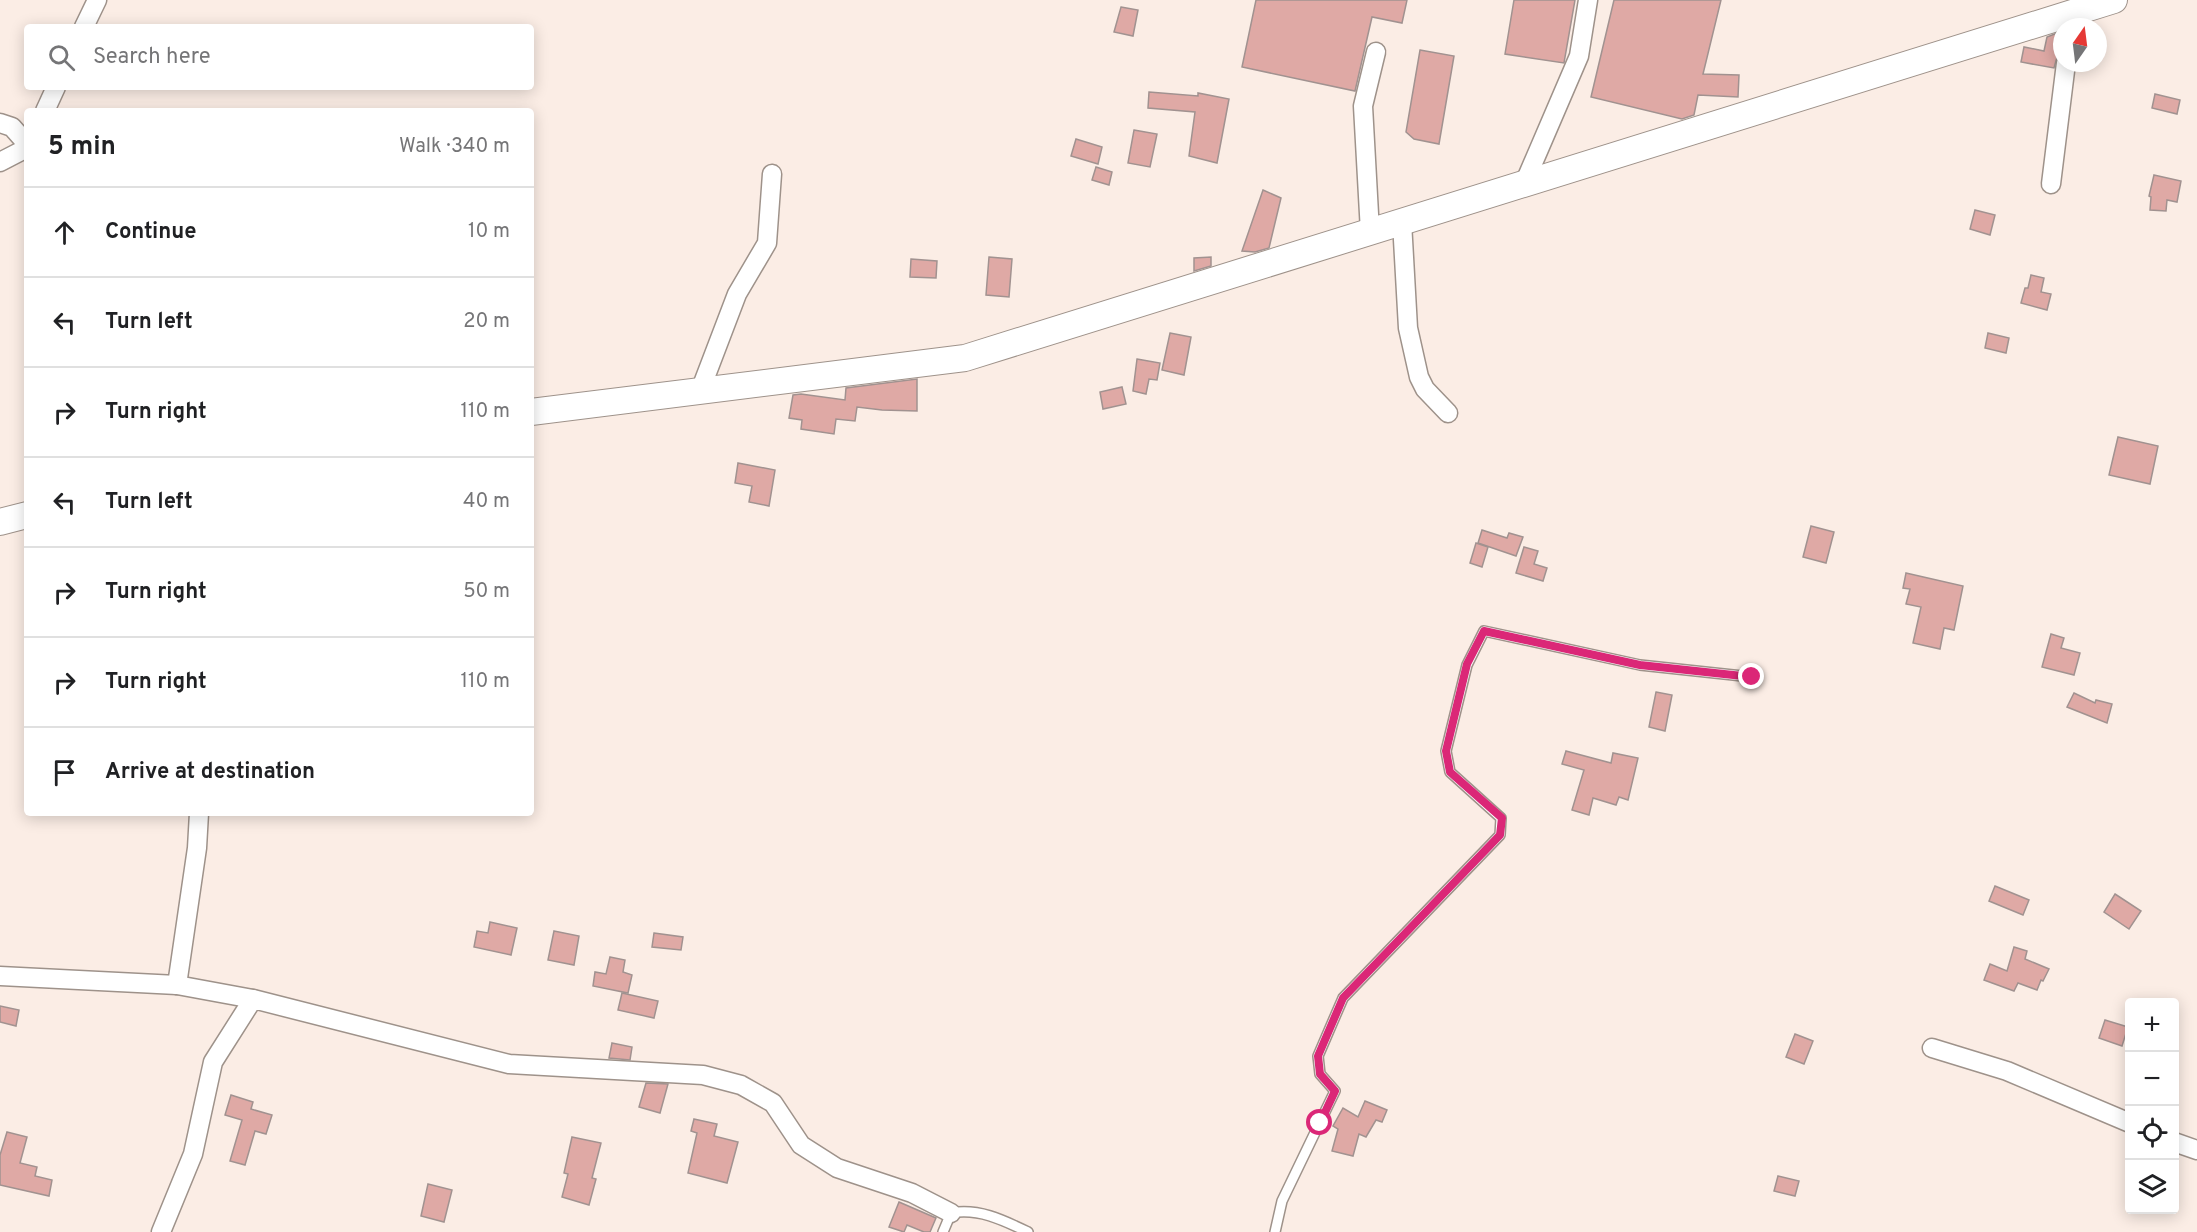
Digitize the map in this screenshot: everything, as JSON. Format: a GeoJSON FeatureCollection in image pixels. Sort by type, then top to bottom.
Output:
{"type":"FeatureCollection","features":[{"type":"Feature","properties":{"kind":"main road"},"geometry":{"type":"LineString","coordinates":[[2076,18],[2114,0]]}},
{"type":"Feature","properties":{"kind":"main road"},"geometry":{"type":"LineString","coordinates":[[534,412],[965,358],[1524,184],[2053,26]]}},
{"type":"Feature","properties":{"kind":"main road"},"geometry":{"type":"LineString","coordinates":[[0,522],[24,516]]}},
{"type":"Feature","properties":{"kind":"street"},"geometry":{"type":"LineString","coordinates":[[85,24],[97,0]]}},
{"type":"Feature","properties":{"kind":"street"},"geometry":{"type":"LineString","coordinates":[[1524,184],[1579,56],[1588,0]]}},
{"type":"Feature","properties":{"kind":"street"},"geometry":{"type":"LineString","coordinates":[[1370,232],[1363,105],[1376,52]]}},
{"type":"Feature","properties":{"kind":"street"},"geometry":{"type":"LineString","coordinates":[[2051,184],[2066,72]]}},
{"type":"Feature","properties":{"kind":"street"},"geometry":{"type":"LineString","coordinates":[[46,108],[55,90]]}},
{"type":"Feature","properties":{"kind":"street"},"geometry":{"type":"LineString","coordinates":[[0,123],[12,127],[24,142]]}},
{"type":"Feature","properties":{"kind":"street"},"geometry":{"type":"LineString","coordinates":[[0,162],[24,148]]}},
{"type":"Feature","properties":{"kind":"street"},"geometry":{"type":"LineString","coordinates":[[700,391],[737,294],[766,243],[772,174]]}},
{"type":"Feature","properties":{"kind":"street"},"geometry":{"type":"LineString","coordinates":[[1402,222],[1408,328],[1419,378],[1425,389],[1448,413]]}},
{"type":"Feature","properties":{"kind":"street"},"geometry":{"type":"LineString","coordinates":[[177,985],[197,848],[199,816]]}},
{"type":"Feature","properties":{"kind":"street"},"geometry":{"type":"LineString","coordinates":[[0,976],[177,985],[253,999],[509,1064],[703,1075],[741,1084],[773,1103],[801,1145],[837,1168],[912,1193],[951,1213]]}},
{"type":"Feature","properties":{"kind":"street"},"geometry":{"type":"LineString","coordinates":[[161,1232],[193,1154],[213,1062],[253,999]]}},
{"type":"Feature","properties":{"kind":"street"},"geometry":{"type":"LineString","coordinates":[[1932,1048],[2007,1071],[2125,1121]]}},
{"type":"Feature","properties":{"kind":"street"},"geometry":{"type":"LineString","coordinates":[[2179,1143],[2197,1150]]}},
{"type":"Feature","properties":{"kind":"lane"},"geometry":{"type":"LineString","coordinates":[[1275,1232],[1282,1201],[1335,1091],[1320,1074],[1318,1056],[1343,998],[1500,835],[1502,818],[1450,772],[1446,751],[1467,664],[1484,631],[1640,665],[1752,677]]}},
{"type":"Feature","properties":{"kind":"lane"},"geometry":{"type":"LineString","coordinates":[[943,1232],[951,1213],[966,1210],[1000,1219],[1028,1232]]}},
{"type":"Feature","properties":{"kind":"building"},"geometry":{"type":"Polygon","coordinates":[[[1256,0],[1407,0],[1402,23],[1372,17],[1355,91],[1242,67],[1256,0]]]}},
{"type":"Feature","properties":{"kind":"building"},"geometry":{"type":"Polygon","coordinates":[[[1514,0],[1575,0],[1564,63],[1505,54],[1514,0]]]}},
{"type":"Feature","properties":{"kind":"building"},"geometry":{"type":"Polygon","coordinates":[[[1614,0],[1721,0],[1703,74],[1739,75],[1738,97],[1698,95],[1694,115],[1682,119],[1591,97],[1614,0]]]}},
{"type":"Feature","properties":{"kind":"building"},"geometry":{"type":"Polygon","coordinates":[[[1121,7],[1138,10],[1133,36],[1114,32],[1121,7]]]}},
{"type":"Feature","properties":{"kind":"building"},"geometry":{"type":"Polygon","coordinates":[[[2053,35],[2053,68],[2021,62],[2024,47],[2044,51],[2047,37],[2053,35]]]}},
{"type":"Feature","properties":{"kind":"building"},"geometry":{"type":"Polygon","coordinates":[[[1420,50],[1454,56],[1439,144],[1414,139],[1406,132],[1420,50]]]}},
{"type":"Feature","properties":{"kind":"building"},"geometry":{"type":"Polygon","coordinates":[[[1149,92],[1198,96],[1198,93],[1229,99],[1217,163],[1189,156],[1195,112],[1148,108],[1149,92]]]}},
{"type":"Feature","properties":{"kind":"building"},"geometry":{"type":"Polygon","coordinates":[[[2155,94],[2180,100],[2177,114],[2152,108],[2155,94]]]}},
{"type":"Feature","properties":{"kind":"building"},"geometry":{"type":"Polygon","coordinates":[[[1134,130],[1157,134],[1150,167],[1128,163],[1134,130]]]}},
{"type":"Feature","properties":{"kind":"building"},"geometry":{"type":"Polygon","coordinates":[[[1076,139],[1102,147],[1098,164],[1071,156],[1076,139]]]}},
{"type":"Feature","properties":{"kind":"building"},"geometry":{"type":"Polygon","coordinates":[[[1096,167],[1112,172],[1109,185],[1092,180],[1096,167]]]}},
{"type":"Feature","properties":{"kind":"building"},"geometry":{"type":"Polygon","coordinates":[[[2154,175],[2181,181],[2177,202],[2167,200],[2166,211],[2150,210],[2151,197],[2149,196],[2154,175]]]}},
{"type":"Feature","properties":{"kind":"building"},"geometry":{"type":"Polygon","coordinates":[[[1263,190],[1281,198],[1269,248],[1255,252],[1242,251],[1263,190]]]}},
{"type":"Feature","properties":{"kind":"building"},"geometry":{"type":"Polygon","coordinates":[[[1975,210],[1995,215],[1990,235],[1970,229],[1975,210]]]}},
{"type":"Feature","properties":{"kind":"building"},"geometry":{"type":"Polygon","coordinates":[[[989,257],[1012,259],[1009,297],[986,295],[989,257]]]}},
{"type":"Feature","properties":{"kind":"building"},"geometry":{"type":"Polygon","coordinates":[[[1211,257],[1211,266],[1194,271],[1194,258],[1211,257]]]}},
{"type":"Feature","properties":{"kind":"building"},"geometry":{"type":"Polygon","coordinates":[[[911,259],[937,261],[936,278],[910,277],[911,259]]]}},
{"type":"Feature","properties":{"kind":"building"},"geometry":{"type":"Polygon","coordinates":[[[2031,275],[2044,278],[2041,292],[2051,294],[2047,310],[2021,303],[2031,275]]]}},
{"type":"Feature","properties":{"kind":"building"},"geometry":{"type":"Polygon","coordinates":[[[1170,333],[1191,337],[1184,375],[1162,370],[1170,333]]]}},
{"type":"Feature","properties":{"kind":"building"},"geometry":{"type":"Polygon","coordinates":[[[1988,333],[2009,338],[2006,353],[1985,348],[1988,333]]]}},
{"type":"Feature","properties":{"kind":"building"},"geometry":{"type":"Polygon","coordinates":[[[1137,359],[1160,363],[1157,380],[1149,379],[1146,394],[1133,391],[1137,359]]]}},
{"type":"Feature","properties":{"kind":"building"},"geometry":{"type":"Polygon","coordinates":[[[917,379],[917,411],[857,407],[855,421],[836,419],[834,434],[801,429],[802,420],[789,418],[793,395],[845,400],[846,388],[917,379]]]}},
{"type":"Feature","properties":{"kind":"building"},"geometry":{"type":"Polygon","coordinates":[[[1122,387],[1126,404],[1103,409],[1100,392],[1122,387]]]}},
{"type":"Feature","properties":{"kind":"building"},"geometry":{"type":"Polygon","coordinates":[[[2118,437],[2158,446],[2150,484],[2109,475],[2118,437]]]}},
{"type":"Feature","properties":{"kind":"building"},"geometry":{"type":"Polygon","coordinates":[[[738,463],[775,470],[769,506],[749,502],[752,486],[735,483],[738,463]]]}},
{"type":"Feature","properties":{"kind":"building"},"geometry":{"type":"Polygon","coordinates":[[[1811,526],[1834,532],[1826,563],[1803,557],[1811,526]]]}},
{"type":"Feature","properties":{"kind":"building"},"geometry":{"type":"Polygon","coordinates":[[[1482,530],[1507,538],[1509,533],[1523,537],[1516,556],[1478,543],[1482,530]]]}},
{"type":"Feature","properties":{"kind":"building"},"geometry":{"type":"Polygon","coordinates":[[[1476,543],[1488,547],[1482,567],[1470,563],[1476,543]]]}},
{"type":"Feature","properties":{"kind":"building"},"geometry":{"type":"Polygon","coordinates":[[[1524,547],[1538,551],[1534,564],[1547,568],[1543,581],[1516,573],[1524,547]]]}},
{"type":"Feature","properties":{"kind":"building"},"geometry":{"type":"Polygon","coordinates":[[[1906,573],[1963,586],[1954,630],[1944,628],[1940,649],[1913,643],[1921,607],[1906,604],[1910,589],[1903,588],[1906,573]]]}},
{"type":"Feature","properties":{"kind":"building"},"geometry":{"type":"Polygon","coordinates":[[[2051,634],[2064,638],[2061,648],[2080,653],[2074,675],[2042,667],[2051,634]]]}},
{"type":"Feature","properties":{"kind":"building"},"geometry":{"type":"Polygon","coordinates":[[[1656,692],[1672,695],[1665,731],[1649,727],[1656,692]]]}},
{"type":"Feature","properties":{"kind":"building"},"geometry":{"type":"Polygon","coordinates":[[[2074,693],[2095,703],[2096,700],[2112,704],[2107,723],[2067,707],[2074,693]]]}},
{"type":"Feature","properties":{"kind":"building"},"geometry":{"type":"Polygon","coordinates":[[[1566,751],[1611,763],[1613,753],[1638,758],[1628,800],[1619,797],[1616,805],[1593,798],[1589,815],[1572,810],[1584,770],[1562,764],[1566,751]]]}},
{"type":"Feature","properties":{"kind":"building"},"geometry":{"type":"Polygon","coordinates":[[[1995,886],[2029,900],[2023,915],[1989,901],[1995,886]]]}},
{"type":"Feature","properties":{"kind":"building"},"geometry":{"type":"Polygon","coordinates":[[[2115,894],[2141,911],[2129,929],[2104,912],[2115,894]]]}},
{"type":"Feature","properties":{"kind":"building"},"geometry":{"type":"Polygon","coordinates":[[[490,922],[517,928],[511,955],[474,947],[477,931],[488,933],[490,922]]]}},
{"type":"Feature","properties":{"kind":"building"},"geometry":{"type":"Polygon","coordinates":[[[554,931],[579,936],[574,965],[548,960],[554,931]]]}},
{"type":"Feature","properties":{"kind":"building"},"geometry":{"type":"Polygon","coordinates":[[[654,933],[683,937],[681,950],[652,947],[654,933]]]}},
{"type":"Feature","properties":{"kind":"building"},"geometry":{"type":"Polygon","coordinates":[[[2014,947],[2027,951],[2025,959],[2049,969],[2037,990],[2018,983],[2014,991],[1984,980],[1990,964],[2007,971],[2014,947]]]}},
{"type":"Feature","properties":{"kind":"building"},"geometry":{"type":"Polygon","coordinates":[[[610,957],[625,960],[623,972],[632,975],[628,993],[593,986],[595,972],[606,974],[610,957]]]}},
{"type":"Feature","properties":{"kind":"building"},"geometry":{"type":"Polygon","coordinates":[[[622,993],[658,1001],[654,1018],[618,1010],[622,993]]]}},
{"type":"Feature","properties":{"kind":"building"},"geometry":{"type":"Polygon","coordinates":[[[0,1006],[19,1010],[16,1026],[0,1022],[0,1006]]]}},
{"type":"Feature","properties":{"kind":"building"},"geometry":{"type":"Polygon","coordinates":[[[2105,1020],[2125,1026],[2122,1046],[2099,1038],[2105,1020]]]}},
{"type":"Feature","properties":{"kind":"building"},"geometry":{"type":"Polygon","coordinates":[[[1795,1034],[1813,1041],[1804,1064],[1786,1057],[1795,1034]]]}},
{"type":"Feature","properties":{"kind":"building"},"geometry":{"type":"Polygon","coordinates":[[[612,1043],[632,1047],[630,1060],[609,1058],[612,1043]]]}},
{"type":"Feature","properties":{"kind":"building"},"geometry":{"type":"Polygon","coordinates":[[[646,1083],[668,1084],[660,1113],[639,1107],[646,1083]]]}},
{"type":"Feature","properties":{"kind":"building"},"geometry":{"type":"Polygon","coordinates":[[[231,1095],[253,1102],[251,1109],[272,1115],[266,1134],[255,1131],[245,1165],[230,1161],[242,1120],[225,1115],[231,1095]]]}},
{"type":"Feature","properties":{"kind":"building"},"geometry":{"type":"Polygon","coordinates":[[[1365,1101],[1387,1110],[1382,1122],[1376,1120],[1366,1137],[1359,1134],[1353,1156],[1332,1151],[1338,1129],[1333,1126],[1343,1108],[1358,1117],[1365,1101]]]}},
{"type":"Feature","properties":{"kind":"building"},"geometry":{"type":"Polygon","coordinates":[[[694,1119],[717,1124],[714,1136],[738,1142],[727,1183],[688,1173],[697,1133],[691,1131],[694,1119]]]}},
{"type":"Feature","properties":{"kind":"building"},"geometry":{"type":"Polygon","coordinates":[[[7,1132],[27,1137],[20,1163],[37,1167],[35,1176],[52,1180],[49,1196],[0,1185],[0,1155],[7,1132]]]}},
{"type":"Feature","properties":{"kind":"building"},"geometry":{"type":"Polygon","coordinates":[[[572,1137],[601,1143],[592,1178],[596,1179],[589,1205],[562,1197],[568,1174],[564,1173],[572,1137]]]}},
{"type":"Feature","properties":{"kind":"building"},"geometry":{"type":"Polygon","coordinates":[[[1778,1176],[1799,1181],[1795,1196],[1774,1191],[1778,1176]]]}},
{"type":"Feature","properties":{"kind":"building"},"geometry":{"type":"Polygon","coordinates":[[[428,1184],[452,1190],[444,1222],[421,1216],[428,1184]]]}},
{"type":"Feature","properties":{"kind":"building"},"geometry":{"type":"Polygon","coordinates":[[[899,1202],[936,1218],[930,1232],[907,1225],[904,1232],[889,1227],[899,1202]]]}},
{"type":"Feature","properties":{"kind":"route"},"geometry":{"type":"LineString","coordinates":[[1320,1123],[1335,1091],[1320,1074],[1318,1056],[1343,998],[1500,835],[1502,818],[1450,772],[1446,751],[1467,664],[1484,631],[1640,665],[1752,677]]}}]}
